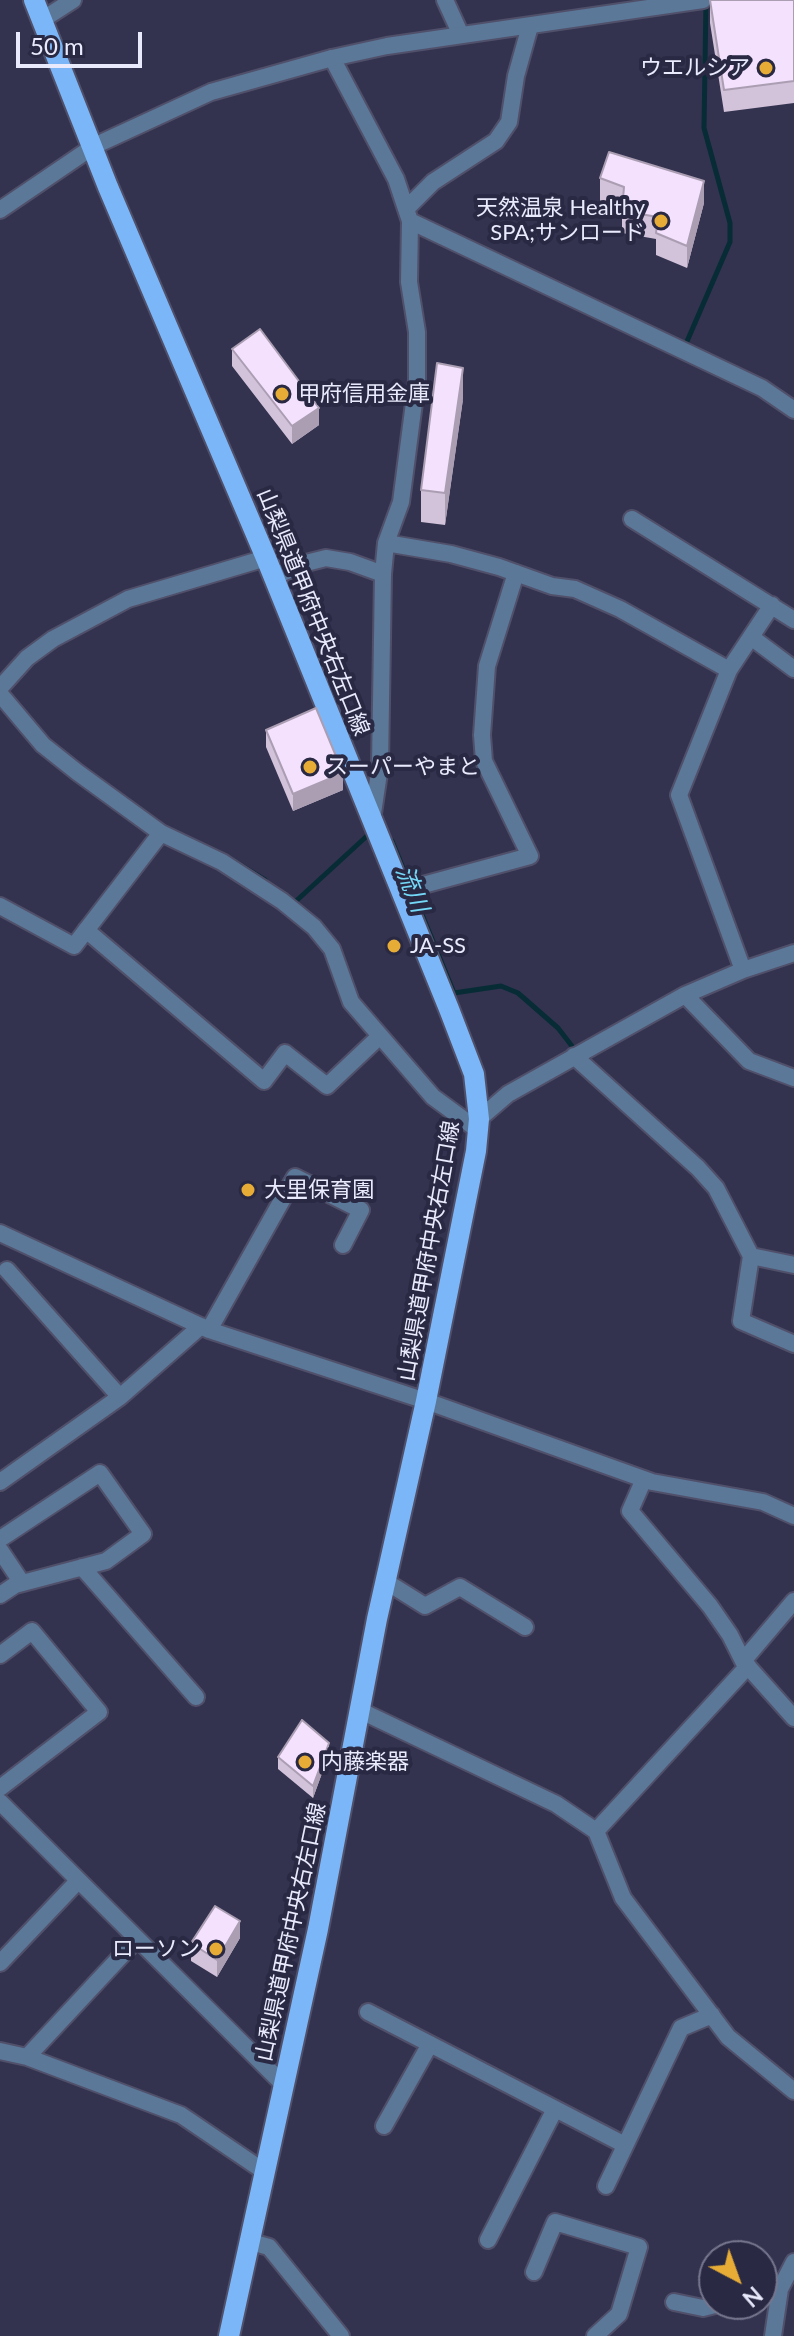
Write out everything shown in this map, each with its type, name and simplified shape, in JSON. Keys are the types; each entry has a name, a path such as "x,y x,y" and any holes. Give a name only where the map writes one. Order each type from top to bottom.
{"main road":[{"name":"山梨県道甲府中央右左口線","path":"34,0 402,891 474,1074 479,1124 426,1401 385,1581 284,2085 229,2336"}],"street":[{"path":"42,20 73,0"},
{"path":"445,0 461,35"},
{"path":"0,210 94,146 211,92 387,46 703,0"},
{"path":"408,215 433,182 496,141 509,122 516,76 530,26"},
{"path":"332,58 396,179 408,215 409,282 417,332 417,380 401,502 386,543 383,574 380,766 373,823"},
{"path":"408,215 762,388 794,410"},
{"path":"632,519 794,620"},
{"path":"386,543 451,554 552,586 575,589 620,609 729,670"},
{"path":"0,688 36,651 53,639 128,599 266,558"},
{"path":"274,577 302,564 326,558 350,562 383,574"},
{"path":"402,891 530,856 484,761 482,735 487,666 516,573"},
{"path":"743,970 679,795 729,670 772,605"},
{"path":"751,637 794,669"},
{"path":"0,694 43,745 161,833 222,862 282,901 314,927 332,949 351,1002 433,1097 479,1124 508,1094 685,995 743,970 794,953"},
{"path":"0,906 74,946 161,833"},
{"path":"86,930 264,1081 285,1053 327,1086 380,1036"},
{"path":"685,995 749,1061 794,1078"},
{"path":"574,1056 716,1188 751,1256 741,1321 794,1344"},
{"path":"0,1482 120,1397 205,1328 295,1177 361,1210 343,1245"},
{"path":"0,1233 205,1328 426,1401 644,1479 763,1502 794,1516"},
{"path":"28,1248 3,1274 120,1397"},
{"path":"751,1256 794,1265"},
{"path":"0,1539 100,1473 143,1534 106,1561 22,1583 0,1595"},
{"path":"644,1479 630,1511 710,1606 746,1663 794,1718"},
{"path":"0,1550 22,1583"},
{"path":"82,1567 196,1697"},
{"path":"385,1581 425,1606 460,1587 525,1627"},
{"path":"596,1831 746,1663 794,1601"},
{"path":"0,1655 32,1631 99,1712 0,1788"},
{"path":"361,1711 556,1804 596,1831 623,1898 728,2037 794,2091"},
{"path":"0,1802 284,2085"},
{"path":"0,1963 78,1881"},
{"path":"27,2057 136,1940"},
{"path":"368,2012 625,2145"},
{"path":"606,2186 681,2028 712,2015"},
{"path":"384,2126 430,2044"},
{"path":"0,2051 27,2057 181,2115 265,2172"},
{"path":"488,2240 555,2109"},
{"path":"534,2272 555,2222 639,2247 619,2314 595,2336"},
{"path":"251,2242 269,2247 341,2336"},
{"path":"773,2336 780,2289 794,2262"},
{"path":"674,2302 698,2307"}],"building":[{"path":"710,0 794,0 794,81 724,90"},
{"path":"609,152 704,181 687,246 656,233 658,217 622,211 624,187 600,178"},
{"path":"260,329 319,408 292,426 232,349"},
{"path":"437,363 463,368 445,493 421,490"},
{"path":"316,708 343,773 293,794 266,730"},
{"name":"内藤楽器","path":"302,1720 329,1743 313,1786 278,1757"},
{"path":"215,1906 240,1921 217,1960 191,1943"}],"waterway":[{"path":"685,346 730,242 730,223 704,128 706,1"},
{"name":"流川","path":"292,900 295,902 371,835"},
{"name":"流川","path":"385,839 392,841 454,993 501,986 518,993 558,1028 575,1050 578,1048"},
{"name":"流川","path":"229,858 265,880"}],"place":[{"name":"ウエルシア","path":"766,68"},
{"name":"天然温泉 Healthy SPA;サンロード","path":"661,221"},
{"name":"甲府信用金庫","path":"282,394"},
{"name":"スーパーやまと","path":"310,767"},
{"name":"JA-SS","path":"394,946"},
{"name":"大里保育園","path":"248,1190"},
{"name":"内藤楽器","path":"305,1762"},
{"name":"ローソン","path":"216,1949"}]}
